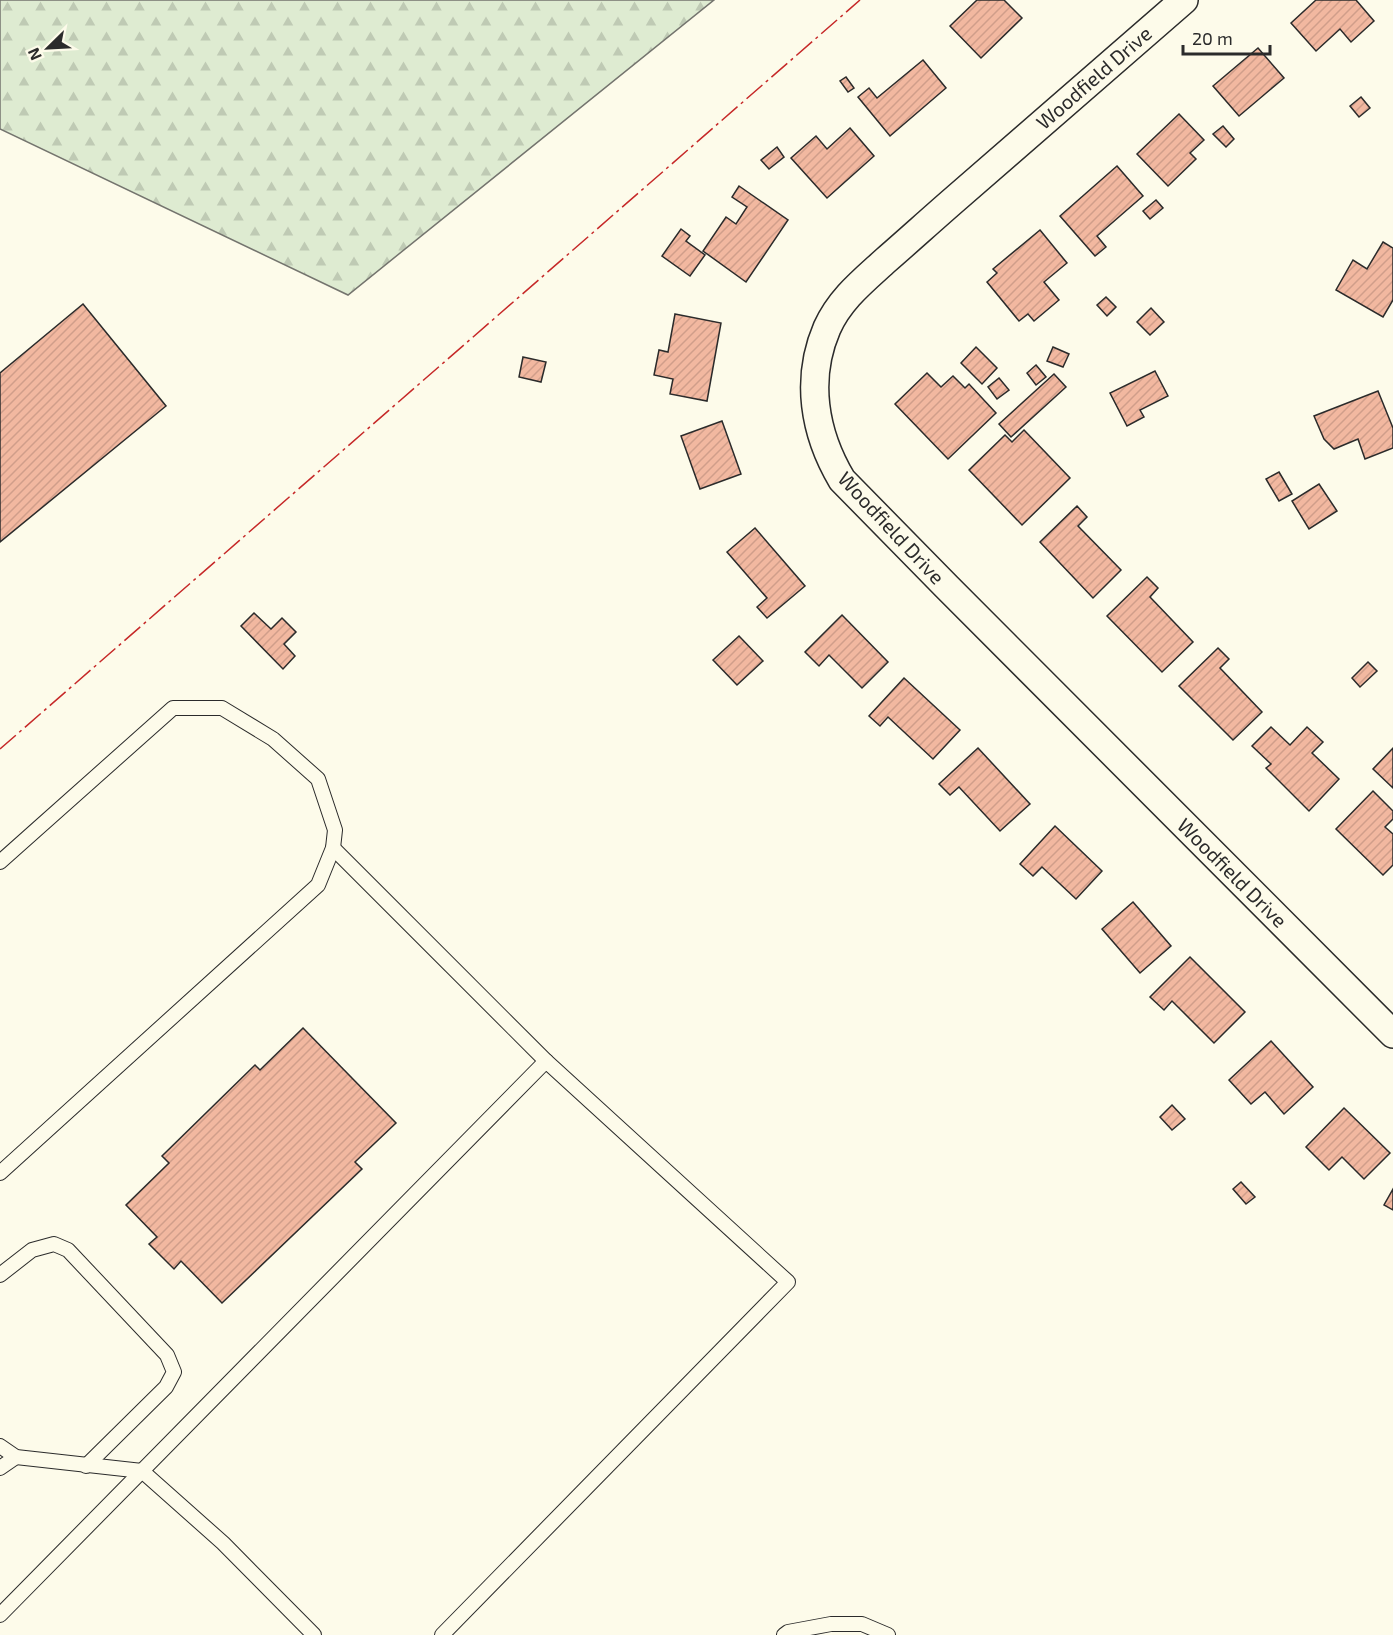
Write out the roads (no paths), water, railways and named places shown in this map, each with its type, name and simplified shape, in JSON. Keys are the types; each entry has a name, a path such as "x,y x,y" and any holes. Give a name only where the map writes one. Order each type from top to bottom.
{"street":[{"name":"Woodfield Drive","path":"1184,0 916,232 847,295 827,329 816,366 815,405 823,442 842,480 1393,1035"}],"lane":[{"path":"0,862 173,708 222,708 273,739 318,779 335,830 333,848 318,885 0,1173"},
{"path":"333,848 546,1061 788,1282 442,1635"},
{"path":"0,1615 546,1061"},
{"path":"0,1275 32,1250 54,1244 68,1250 167,1355 174,1372 166,1388 86,1466"},
{"path":"0,1446 16,1457 142,1472 223,1543 314,1635"},
{"path":"0,1468 16,1457"},
{"path":"784,1635 788,1632 831,1624 862,1624 888,1635"}]}
